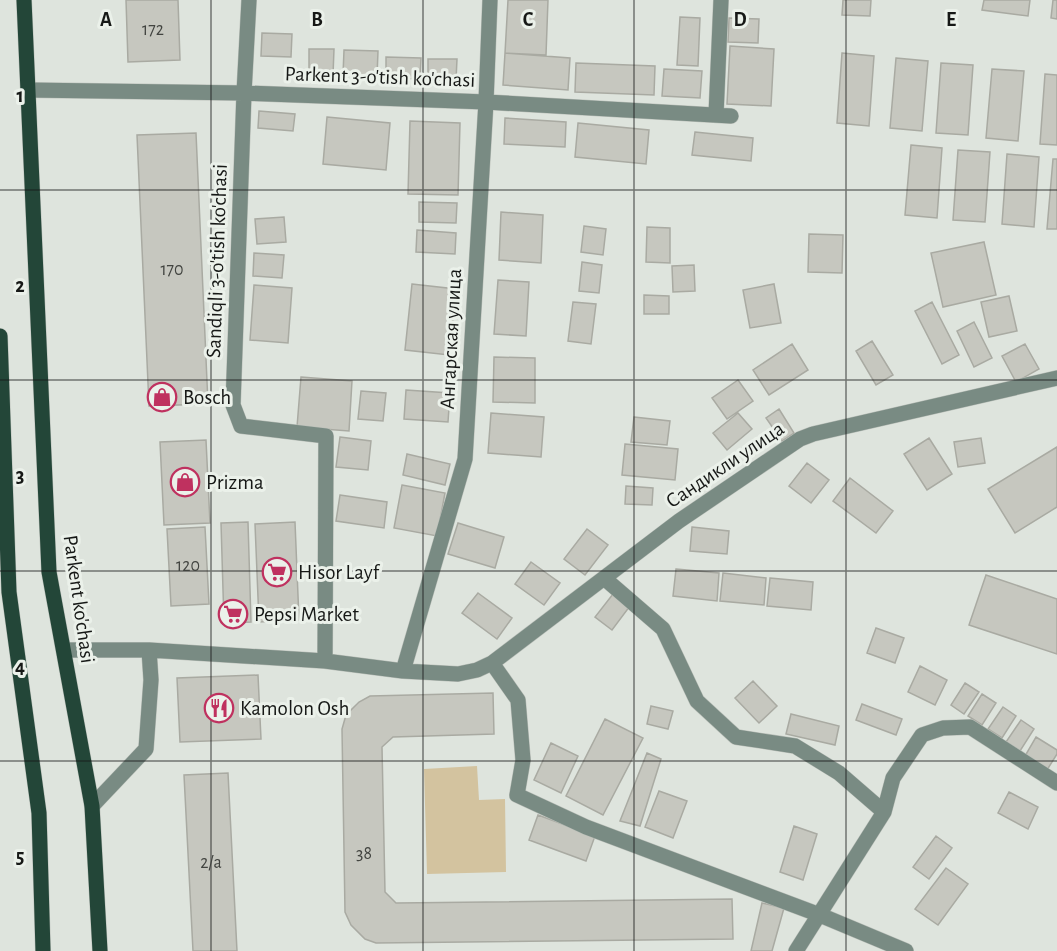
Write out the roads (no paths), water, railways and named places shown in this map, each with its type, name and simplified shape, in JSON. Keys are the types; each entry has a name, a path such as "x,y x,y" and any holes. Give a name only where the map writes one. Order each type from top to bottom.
{"main road":[{"name":"Parkent ko'chasi","path":"24,0 49,572 92,806 100,951"},
{"path":"0,336 9,592 39,813 43,951"}],"street":[{"name":"Sandiqli 3-o'tish ko'chasi","path":"249,0 233,405 241,426 326,436 325,661"},
{"name":"Ангарская улица","path":"403,671 465,459 490,0"},
{"name":"Parkent 3-o'tish ko'chasi","path":"28,90 244,93 486,102 724,115 721,0"},
{"name":"Сандикли улица","path":"64,650 149,650 325,661 403,671 458,674 477,670 492,663 679,521 800,439 813,434 1057,378"},
{"path":"604,578 663,629 697,701 736,737 795,746 839,773 884,812"},
{"path":"92,806 146,749 151,680 149,650"},
{"path":"492,663 518,700 523,760 517,795 586,827 820,915 906,951"},
{"path":"796,951 884,812 892,778 922,735 943,728 970,728 1057,783"}],"place":[{"name":"Bosch","path":"162,397"},
{"name":"Prizma","path":"185,482"},
{"name":"Hisor Layf","path":"277,572"},
{"name":"Pepsi Market","path":"233,614"},
{"name":"Kamolon Osh","path":"219,708"}]}
